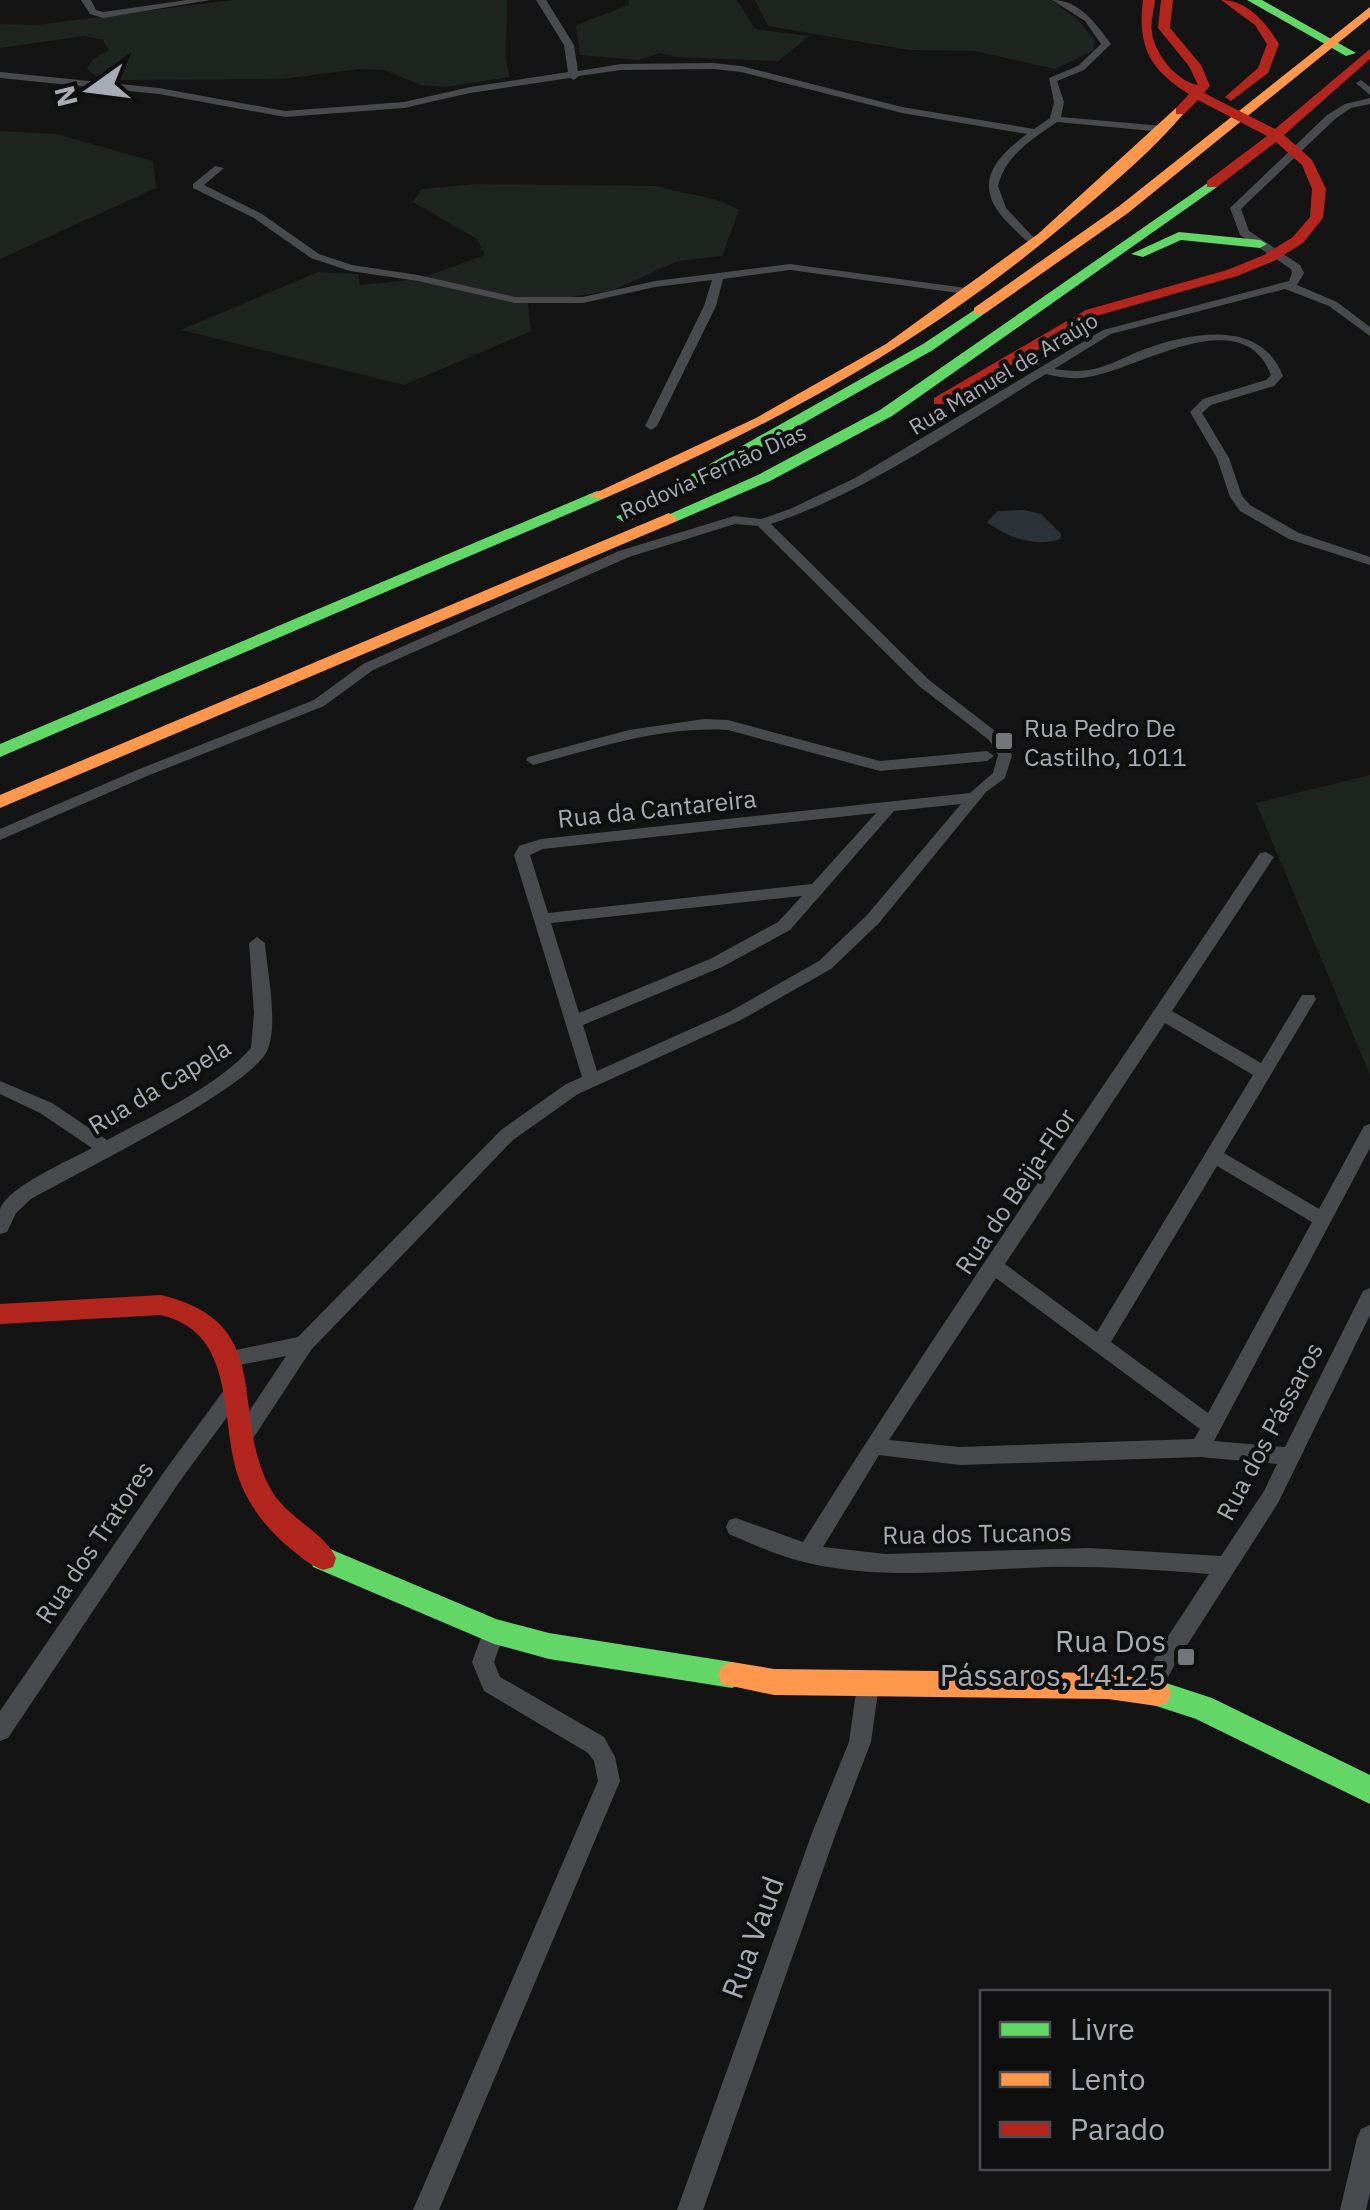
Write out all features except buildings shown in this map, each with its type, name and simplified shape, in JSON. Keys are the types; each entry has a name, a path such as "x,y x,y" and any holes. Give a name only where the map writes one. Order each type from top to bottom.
{"main road":[{"path":"1070,284 1179,236 1260,251 1294,246 1311,233 1322,206 1318,178 1308,162 1288,144 1183,84 1160,62 1146,41 1143,18 1149,0"},
{"path":"0,750 740,432 827,386 1033,242 1163,130 1205,81 1164,30 1163,10 1168,0"},
{"path":"1238,1 1309,28 1367,80"},
{"path":"1123,210 1126,197 1145,172 1264,70 1273,44 1260,23 1238,1"},
{"path":"624,516 928,347 1123,210 1370,11"},
{"name":"Rodovia Fernão Dias","path":"0,782 746,465 918,371 1194,185 1370,39"},
{"name":"Rodovia Fernão Dias","path":"0,802 764,478 842,438 886,413 1252,156 1370,53"},
{"path":"528,579 628,547 848,452 1095,311 1225,276 1260,251"},
{"path":"767,487 842,438"},
{"path":"1,1316 163,1305 193,1313 211,1329 229,1359 238,1388 242,1438 259,1498 273,1520 326,1560 494,1631 549,1646 774,1682 1108,1686 1149,1692 1202,1708 1370,1790"}],"street":[{"path":"86,0 96,14 205,0"},
{"path":"541,0 569,46 574,77"},
{"path":"1055,119 1060,102 1052,80 1081,68 1106,44 1088,19 1057,0"},
{"path":"0,75 159,91 285,114 404,105 470,90 638,66 726,67 902,110 1035,132"},
{"path":"1370,102 1344,108 1235,208 1238,224 1260,251 1296,268 1297,278 1288,286 1333,304 1370,333"},
{"path":"1033,242 1004,211 993,188 994,178 1007,158 1035,132 1055,119 1163,130"},
{"path":"219,168 197,186 258,216 315,256 350,268 418,278 486,296 584,300 719,274 802,268 966,291"},
{"path":"652,426 710,306 719,274"},
{"name":"Rua Manuel de Araújo","path":"0,836 142,773 319,703 368,666 624,554 734,520 762,523 795,512 874,473 1107,332 1288,286"},
{"path":"1043,369 1079,376 1157,348 1228,338 1253,342 1275,362 1276,376 1267,384 1202,404 1196,412 1223,458 1236,497 1253,514 1294,536 1370,560"},
{"path":"242,1438 304,1344 507,1134 591,1079 735,1016 825,966 850,945 978,793 1005,767 1000,744 924,683 762,523"},
{"path":"532,760 675,725 703,722 880,766 987,756"},
{"path":"978,793 987,756 984,730"},
{"name":"Rua da Cantareira","path":"591,1079 522,855 531,846 887,810 978,793"},
{"path":"574,1022 716,964 766,937 792,919 887,810"},
{"name":"Rua do Beija-Flor","path":"806,1554 875,1444 1266,857"},
{"path":"541,919 816,889"},
{"name":"Rua da Capela","path":"0,1227 16,1201 228,1078 254,1058 261,1045 262,1030 257,943"},
{"path":"1100,1344 1308,999"},
{"path":"1163,1014 1262,1072"},
{"path":"0,1088 46,1108 105,1148"},
{"path":"1200,1448 1370,1131"},
{"path":"1214,1156 1323,1220"},
{"path":"993,1266 1212,1427"},
{"name":"Rua dos Pássaros","path":"1149,1692 1271,1497 1370,1296"},
{"path":"229,1359 304,1344"},
{"name":"Rua dos Tratores","path":"0,1730 173,1475 238,1388"},
{"path":"875,1444 960,1456 1200,1448 1288,1456"},
{"name":"Rua dos Tucanos","path":"736,1527 782,1550 906,1565 1061,1558 1226,1566"},
{"path":"426,2210 609,1781 604,1757 596,1745 492,1684 483,1662 494,1631"},
{"name":"Rua Vaud","path":"690,2210 860,1742 868,1684"},
{"path":"1353,2210 1370,2138"}],"shaded area":[{"path":"233,0 507,0 510,77 446,87 421,85 384,70 359,69 282,79 124,80 98,78 87,69 93,59 109,50 103,40 84,36 0,48 0,24 37,25"},
{"path":"628,0 737,0 755,29 810,36 778,61 660,53 639,60 580,55 576,25 629,5"},
{"path":"755,0 1051,0 1079,21 1095,41 1093,51 1055,69 975,51 909,50 768,26"},
{"path":"0,131 56,134 153,161 156,188 0,259"},
{"path":"475,184 658,186 739,210 722,256 678,261 611,291 528,303 531,331 404,385 181,330 318,272 358,274 360,285 419,279 485,255 477,239 413,202 422,189"},
{"path":"998,511 1041,514 1061,534 1060,539 1022,540 987,522"},
{"path":"1370,775 1370,1075 1256,803"}],"traffic: fast":[{"path":"1253,0 1350,53"},
{"path":"669,518 764,478 886,413 1212,184"},
{"path":"1138,254 1179,236 1260,244"},
{"path":"624,517 928,347 979,311"},
{"path":"0,751 597,496"},
{"path":"323,1558 494,1631 549,1646 732,1675"},
{"path":"1157,1693 1202,1708 1370,1790"}],"traffic: slow":[{"path":"979,311 1123,210 1370,11"},
{"path":"597,496 761,422 891,347 1043,237 1180,111"},
{"path":"0,802 669,518"},
{"path":"732,1675 774,1682 1108,1686 1157,1693"}],"traffic: jam":[{"path":"939,401 1091,313 1232,273 1269,258 1298,240 1317,218 1319,189 1308,163 1288,143 1205,99 1159,63 1146,34 1149,0"},
{"path":"1167,0 1164,28 1195,65 1204,86 1180,111"},
{"path":"1227,0 1260,23 1273,44 1264,70 1231,97"},
{"path":"1212,184 1252,156 1370,53"},
{"path":"0,1314 161,1305 188,1312 208,1326 230,1370 255,1487 279,1522 323,1558"}],"place":[{"name":"Rua Pedro De Castilho, 1011","path":"1004,741"},
{"name":"Rua Dos Pássaros, 14125","path":"1186,1657"}]}
